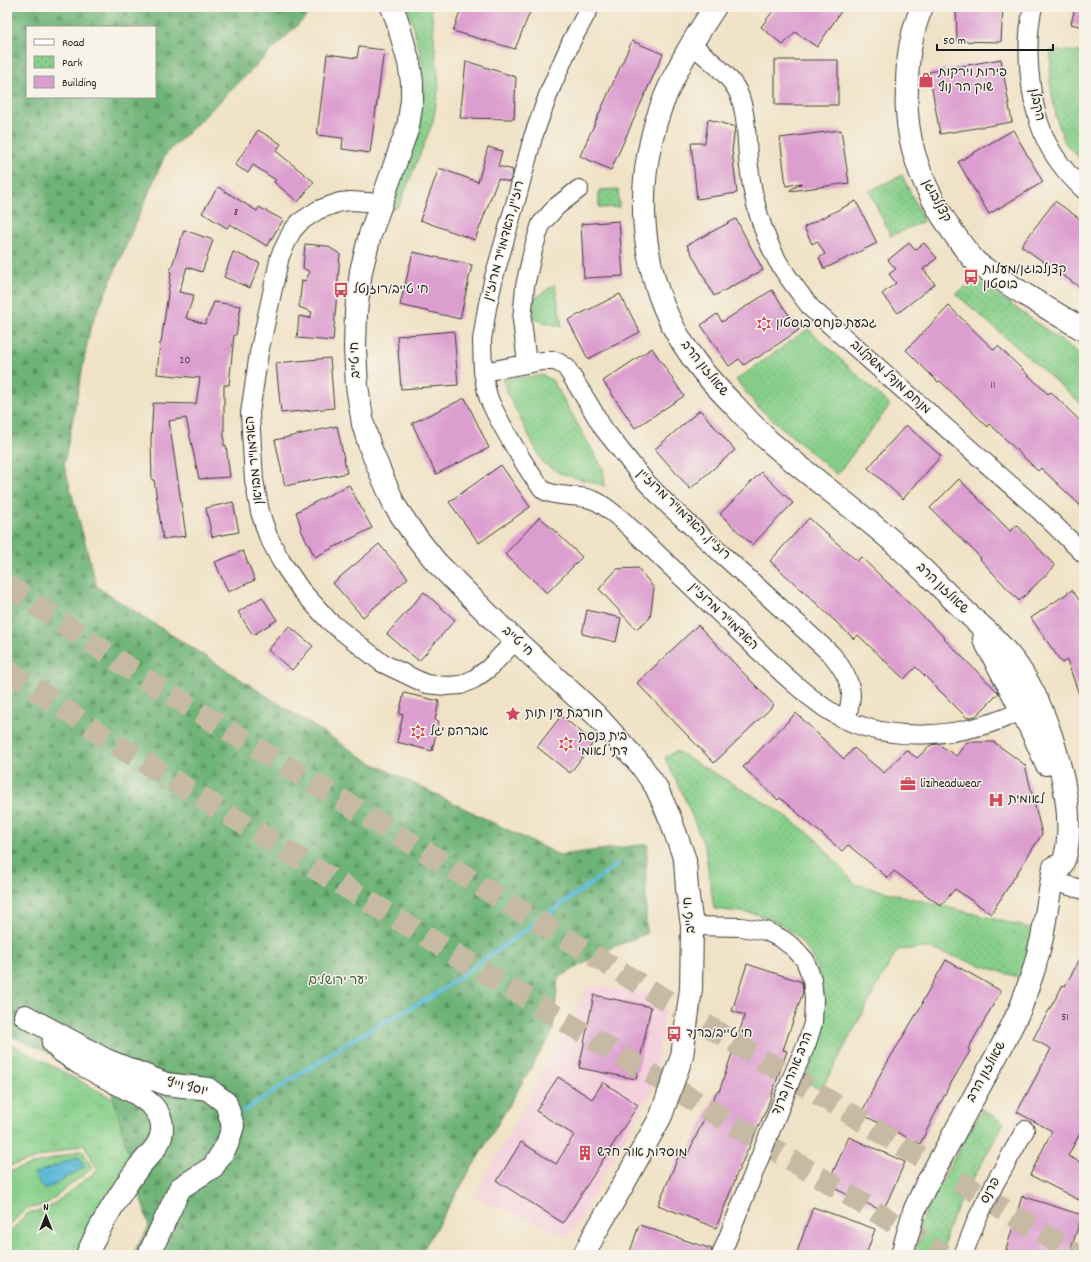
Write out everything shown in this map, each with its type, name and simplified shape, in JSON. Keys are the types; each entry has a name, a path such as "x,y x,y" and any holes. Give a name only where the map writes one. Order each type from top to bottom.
{"street":[{"name":"חי טייב","path":"392,7 409,63 412,82 412,100 408,127 370,235 360,271 356,312 355,348 357,386 363,424 380,474 392,500 413,534 436,562 456,583 596,715 640,764 656,787 670,818 685,860 692,926 691,988 682,1056 661,1116 584,1255"},
{"name":"רוז'ין, האדמו\"ר מרוז'ין","path":"590,7 572,40 550,90 533,137 494,277 487,308 482,340 483,372 542,361 556,361 566,367 603,428 645,481 667,504 832,655 843,669 849,682 851,695 847,719"},
{"name":"שאולזון הרב","path":"715,7 691,44 665,98 652,136 645,186 644,213 646,242 653,277 664,306 676,333 705,374 768,440 887,537 974,620 1030,706 1045,718 1062,777 1067,810 1068,826 1065,856 1052,882 1042,938 1034,970 1021,1007 1005,1040 926,1185 914,1211 902,1255"},
{"name":"קצנלבוגן","path":"922,7 911,38 907,70 907,111 910,135 926,187 939,212 977,263 1008,284 1084,330"},
{"name":"הקבלן","path":"1032,7 1029,23 1028,50 1036,111 1044,137 1055,156 1070,177 1084,190"},
{"name":"מנחם מנדל משקלוב","path":"691,44 727,77 737,91 743,106 749,169 756,205 766,236 777,260 794,286 811,308 1041,512 1084,554"},
{"path":"527,364 522,320 525,286 533,250 541,224 557,206 579,189"},
{"name":"האדמו\"ר מבויאן","path":"381,203 351,201 340,202 318,210 300,222 292,231 280,256 259,353 250,413 254,473 260,512 268,536 281,561 301,590 329,621 382,663 426,684 446,686 461,685 474,679 488,669 516,640"},
{"name":"האדמו\"ר מרוז'ין","path":"483,372 489,398 498,419 531,474 543,490 555,494 580,496 594,500 621,519 781,671 826,709 862,726 891,734 921,734 950,732 980,726 999,720 1030,706"},
{"path":"1052,882 1084,890"},
{"name":"הרב אהרון ברנד","path":"692,926 741,927 766,931 782,939 794,948 805,960 812,979 814,999 813,1023 808,1043 789,1085 722,1255"},
{"name":"יוסף וייץ","path":"87,1255 104,1220 117,1198 138,1167 154,1150 159,1142 162,1135 161,1120 158,1113 146,1100 73,1059 60,1050 25,1016 106,1060 166,1084 208,1089 226,1103 234,1126 227,1145 213,1167 180,1188 149,1255"},
{"name":"פרנס","path":"963,1255 977,1219 995,1183 1025,1130"}],"shaded area":[{"path":"588,986 668,993 653,1088 570,1237 474,1196 539,1081"}],"green space":[{"name":"יער ירושלים","path":"7,7 316,7 165,155 90,329 64,465 97,587 368,761 559,855 648,844 646,872 646,934 611,948 558,978 553,1031 420,1255 132,1255 149,1227 111,1089 81,1067 7,1034"},
{"path":"408,7 431,7 439,86 433,122 399,206 382,214 417,130 423,95 421,57"},
{"path":"1051,50 1084,52 1084,163 1065,143 1056,117 1050,83"},
{"path":"902,175 924,221 891,236 869,191"},
{"path":"618,189 619,207 599,208 599,190"},
{"path":"976,279 1084,357 1084,406 956,294"},
{"path":"555,284 562,327 533,319 534,299"},
{"path":"808,329 890,405 837,475 758,407 736,380"},
{"path":"543,375 553,381 603,469 605,486 559,473 543,463 508,395 503,380"},
{"path":"676,751 771,806 813,836 855,884 1038,930 1027,980 927,948 897,950 821,1090 805,1081 820,1033 824,1010 820,976 811,955 797,936 779,923 757,914 714,909 705,848 685,799 665,758"},
{"path":"7,1042 164,1126 86,1255 7,1255 7,1235 28,1213 47,1209 98,1170 84,1144 7,1167"},
{"path":"982,1109 1004,1123 962,1199 948,1228 942,1255 912,1255 918,1230 929,1203"},
{"path":"82,1150 92,1168 45,1205 25,1209 7,1228 7,1172"}],"water":[{"path":"78,1157 85,1167 45,1190 34,1174"}],"building":[{"path":"462,7 532,7 515,49 453,31"},
{"path":"776,7 844,7 817,47 795,32 783,45 761,27"},
{"path":"956,7 1003,7 1001,42 957,41"},
{"path":"1075,7 1084,7 1084,27 1071,24"},
{"path":"632,41 663,54 611,170 580,156"},
{"path":"359,47 384,50 370,153 342,149 343,138 317,135 327,54 357,58"},
{"path":"1001,59 1012,122 940,134 929,72"},
{"path":"775,60 838,60 838,105 775,105"},
{"path":"466,61 516,77 514,119 460,118"},
{"path":"708,119 735,127 732,151 737,193 697,199 691,143 705,143"},
{"path":"258,130 281,144 276,151 314,182 298,202 274,182 276,180 253,165 248,173 235,165"},
{"path":"841,130 849,183 790,191 802,183 786,186 780,138"},
{"path":"1013,130 1043,182 989,214 958,162"},
{"path":"488,147 502,151 498,166 513,170 510,182 498,179 475,240 420,220 439,168 478,182"},
{"path":"218,187 257,211 259,207 283,220 267,246 230,224 227,228 202,213"},
{"path":"856,201 877,243 824,269 819,258 825,254 817,241 812,244 804,227"},
{"path":"1055,201 1084,222 1084,290 1021,246"},
{"path":"736,219 763,270 714,296 687,245"},
{"path":"619,221 623,276 584,278 581,224"},
{"path":"184,230 213,240 202,272 187,267 179,292 194,295 186,318 205,324 214,302 241,306 236,335 234,335 229,385 224,385 224,446 226,445 230,477 199,479 186,418 169,421 186,536 163,539 154,480 152,480 151,441 153,403 196,404 200,378 157,374 170,272"},
{"path":"909,243 915,250 924,243 937,258 923,269 935,284 898,313 882,294 896,283 889,274 896,269 888,260"},
{"path":"305,244 327,246 340,254 333,341 297,338 299,316 310,318 312,312 299,307 302,280 305,281 310,272 303,268"},
{"path":"233,252 260,263 250,288 224,277"},
{"path":"413,252 472,265 460,319 400,305"},
{"name":"גבעת פנחס בוסטון","path":"772,290 799,330 744,365 739,359 729,366 701,325 717,314 722,322"},
{"path":"620,294 640,332 588,359 568,320"},
{"path":"949,306 994,350 998,346 1048,394 1051,392 1084,425 1084,509 1041,468 1038,471 990,424 988,427 940,381 938,382 906,350"},
{"path":"454,331 458,385 401,389 397,336"},
{"path":"652,348 684,396 635,428 603,381"},
{"path":"330,358 334,408 281,413 276,363"},
{"path":"465,398 489,448 436,474 412,423"},
{"path":"700,410 735,450 690,489 655,449"},
{"path":"906,425 941,456 903,499 868,468"},
{"path":"337,426 347,473 285,486 275,440"},
{"path":"501,465 530,507 479,543 449,502"},
{"path":"761,472 793,503 752,545 720,514"},
{"path":"959,479 1010,531 1017,525 1055,566 1019,601 980,559 981,558 930,508"},
{"path":"349,485 372,528 315,557 300,528 301,527 296,512"},
{"path":"233,502 239,532 212,537 206,508"},
{"path":"540,517 582,557 547,593 505,554"},
{"path":"809,518 857,561 861,557 945,638 944,639 999,693 976,716 967,718 916,667 904,679 858,635 854,639 770,561"},
{"path":"379,544 408,578 363,617 333,583"},
{"path":"243,551 255,580 228,592 215,562"},
{"path":"638,568 654,588 650,618 636,629 599,589 617,569"},
{"path":"1072,590 1084,607 1084,703 1082,703 1067,660 1062,663 1031,618"},
{"path":"424,592 455,620 419,661 387,634"},
{"path":"262,597 277,620 253,635 238,612"},
{"path":"587,610 621,618 616,642 582,634"},
{"path":"698,625 774,705 714,763 637,683"},
{"path":"289,626 313,646 292,670 268,650"},
{"name":"אברהם יגל","path":"404,693 439,701 435,720 439,721 432,751 397,742 403,715 399,714"},
{"path":"796,713 844,759 854,748 884,773 906,750 917,758 931,745 938,744 956,756 967,742 994,742 1025,765 1042,834 991,914 955,889 941,906 894,871 888,878 848,845 842,851 780,798 778,800 743,767"},
{"name":"בית כנסת דתי לאומי","path":"561,716 594,742 570,773 537,747"},
{"path":"1084,952 1084,1126 1068,1156 1084,1164 1084,1190 1079,1200 1030,1175 1052,1131 1017,1112 1051,1049 1033,1039 1063,985 1065,986"},
{"path":"946,960 1001,991 968,1049 970,1051 947,1090 920,1144 861,1114 881,1073 923,1003 922,1002"},
{"path":"747,964 802,982 803,992 783,1050 787,1051 767,1108 735,1178 716,1228 658,1205 679,1155 686,1158 717,1091 719,1092 745,1015 732,1011"},
{"path":"594,995 651,1007 636,1079 579,1068"},
{"name":"מוסדות אור חדש","path":"558,1077 592,1099 603,1082 638,1105 563,1223 497,1181 521,1142 556,1164 574,1135 536,1111"},
{"path":"849,1137 905,1162 883,1211 827,1185"},
{"path":"1022,1196 1082,1215 1069,1255 1022,1255 1006,1250"},
{"path":"813,1207 875,1229 866,1255 806,1255 797,1252"},
{"path":"639,1225 712,1249 711,1255 629,1255"}],"waterway":[{"path":"244,1111 350,1041 433,996 618,864"}],"tunnel":[{"path":"7,585 145,679 1077,1255"},
{"path":"7,670 112,742 944,1255"}],"place":[{"name":"פירות וירקות שוק הר נוף","path":"926,80"},
{"name":"קצנלבוגן/מעלות בוסטון","path":"971,277"},
{"name":"חי טייב/רוזנטל","path":"341,290"},
{"name":"גבעת פנחס בוסטון","path":"764,324"},
{"name":"חורבת עין תות","path":"513,714"},
{"name":"אברהם יגל","path":"418,732"},
{"name":"בית כנסת דתי לאומי","path":"566,744"},
{"name":"liziheadwear","path":"908,784"},
{"name":"לאומית","path":"996,800"},
{"name":"חי טייב/ברנד","path":"674,1034"},
{"name":"מוסדות אור חדש","path":"585,1153"}]}
